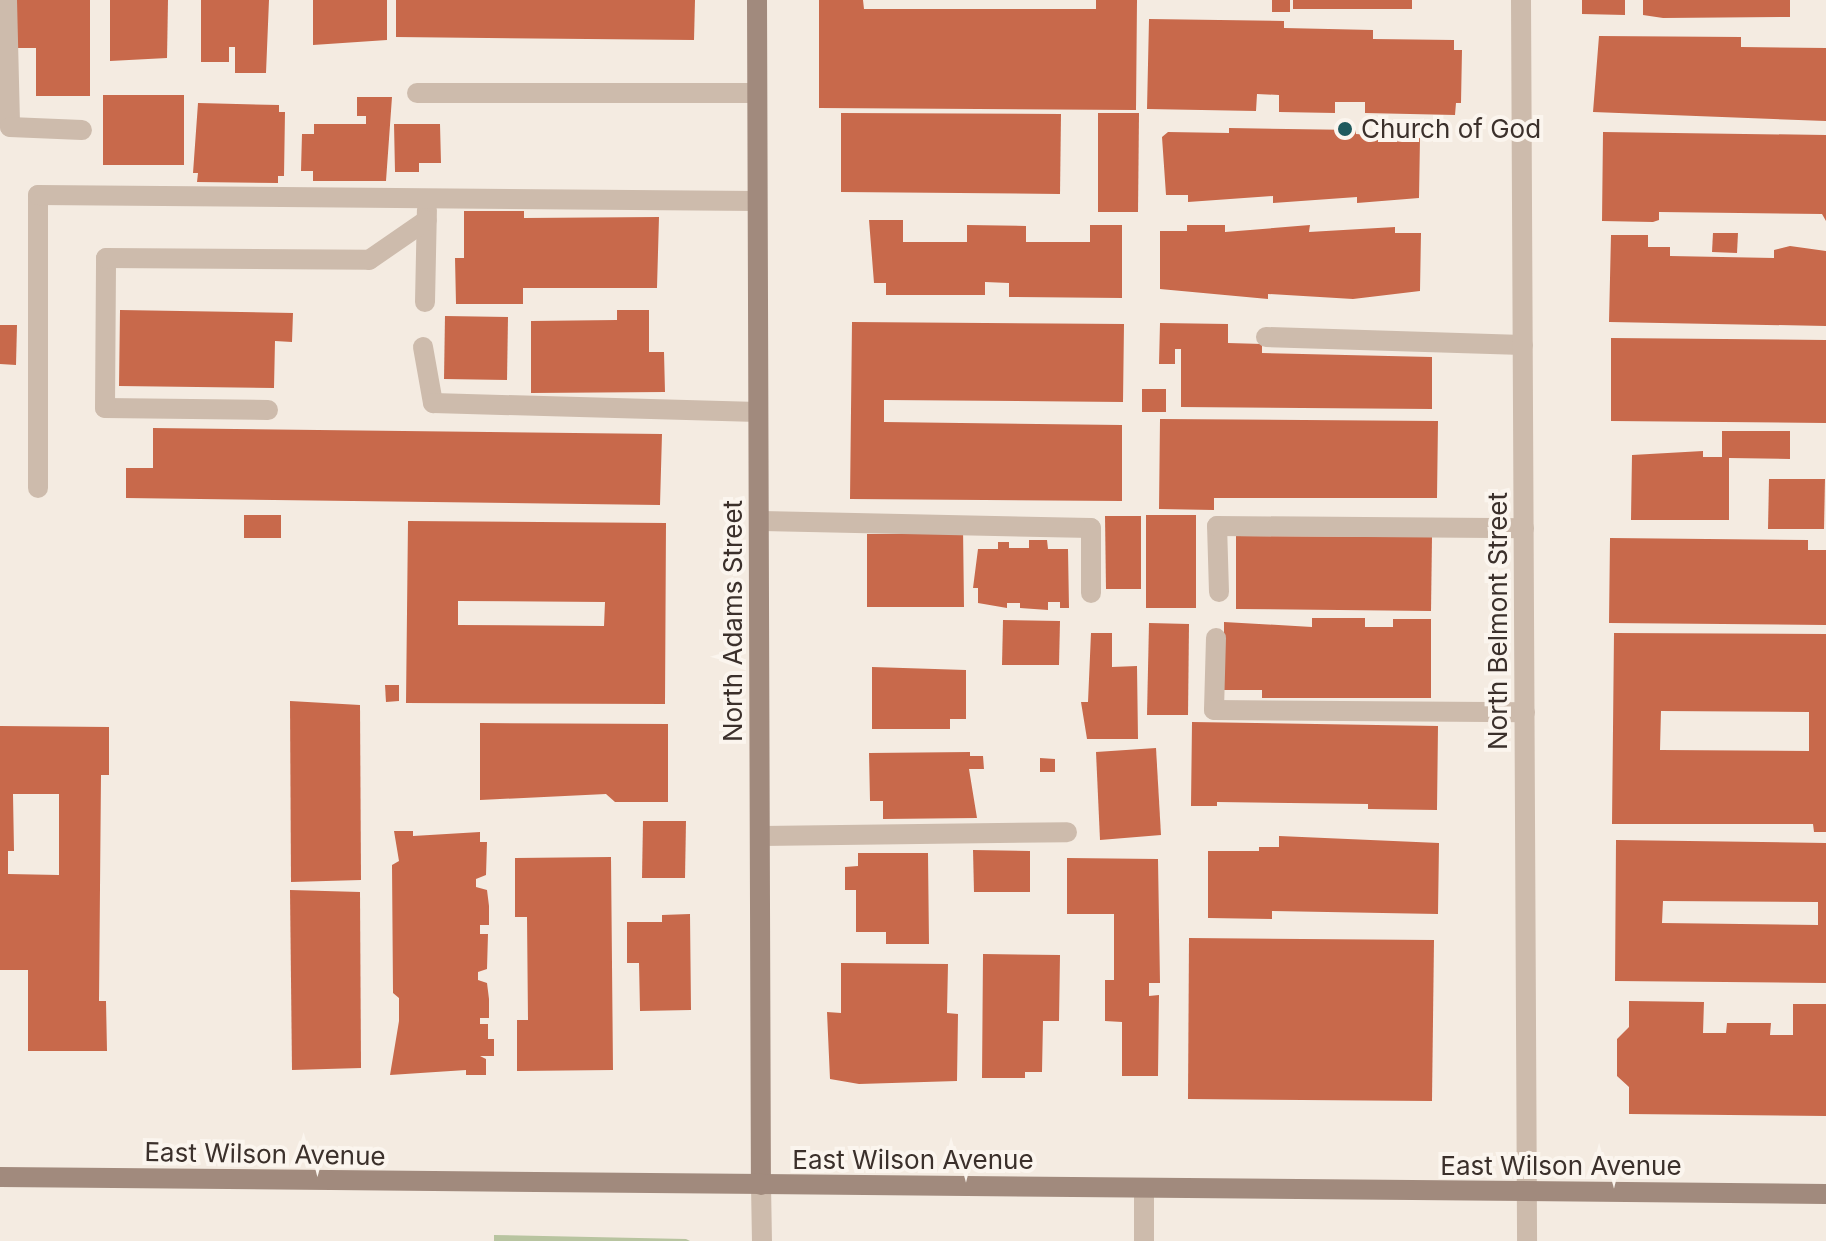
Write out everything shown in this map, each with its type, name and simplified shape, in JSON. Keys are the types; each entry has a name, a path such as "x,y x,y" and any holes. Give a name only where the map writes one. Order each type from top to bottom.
{"street":[{"path":"7,0 10,127 82,130"},
{"name":"North Adams Street","path":"757,0 762,1241"},
{"name":"North Belmont Street","path":"1521,0 1527,1241"},
{"path":"417,93 757,93"},
{"path":"38,488 38,195 757,201"},
{"path":"425,302 427,198"},
{"path":"268,410 105,408 106,258 369,260 427,220"},
{"path":"1266,337 1523,345"},
{"path":"423,347 433,403 758,412"},
{"path":"759,521 1091,528 1091,593"},
{"path":"1219,592 1217,526 1524,528"},
{"path":"1216,638 1214,710 1525,712"},
{"path":"760,836 1067,832"},
{"name":"East Wilson Avenue","path":"0,1177 1826,1194"},
{"path":"1144,1188 1144,1241"}],"green space":[{"path":"494,1235 686,1239 690,1241 494,1241"}],"building":[{"path":"15,0 90,0 90,96 36,96 36,48 15,48"},
{"path":"110,0 168,0 167,58 110,61"},
{"path":"201,0 269,0 266,73 235,73 235,47 229,47 229,62 201,62"},
{"path":"313,0 387,0 387,40 313,45"},
{"path":"396,0 695,0 694,40 396,37"},
{"path":"819,0 863,0 864,9 1096,9 1096,0 1137,0 1136,110 819,108"},
{"path":"1272,0 1290,0 1290,12 1272,12"},
{"path":"1293,0 1412,0 1412,9 1293,9"},
{"path":"1582,0 1625,0 1625,15 1582,14"},
{"path":"1643,0 1790,0 1790,17 1663,18 1643,15"},
{"path":"1149,19 1284,21 1284,28 1373,30 1373,39 1454,40 1454,50 1462,50 1461,103 1456,103 1455,115 1365,113 1365,102 1335,102 1335,113 1279,112 1279,95 1257,94 1256,111 1147,109"},
{"path":"1599,36 1741,37 1741,47 1826,48 1826,121 1593,112"},
{"path":"103,95 184,95 184,165 103,165"},
{"path":"357,97 392,97 386,181 313,181 313,171 301,171 302,134 314,134 314,124 366,124 366,116 357,116"},
{"path":"198,103 279,105 279,112 285,112 284,176 278,176 278,183 197,182 198,173 193,173"},
{"path":"841,113 1061,114 1060,194 841,192"},
{"path":"1098,113 1139,113 1138,212 1098,212"},
{"path":"394,124 440,124 441,163 419,163 419,172 395,172"},
{"path":"1229,128 1356,130 1356,134 1420,138 1419,198 1357,203 1357,197 1273,203 1273,196 1188,202 1188,195 1166,195 1162,137 1168,132 1229,133"},
{"path":"1603,132 1826,135 1826,221 1822,214 1659,212 1659,220 1653,222 1602,221"},
{"path":"464,211 524,211 524,218 659,217 657,288 523,288 523,304 456,304 455,258 464,258"},
{"path":"869,220 903,220 903,242 967,242 967,225 1026,226 1026,242 1090,242 1090,225 1122,225 1122,298 1009,297 1009,283 985,282 985,295 886,295 886,283 874,283"},
{"path":"1187,225 1225,225 1225,232 1310,225 1309,232 1395,227 1395,233 1421,233 1420,291 1353,299 1268,294 1268,299 1160,289 1160,231 1187,231"},
{"path":"1713,233 1738,233 1737,253 1712,252"},
{"path":"1611,235 1648,235 1648,247 1670,247 1670,256 1774,258 1774,250 1790,246 1826,251 1826,326 1609,322"},
{"path":"120,310 293,313 292,342 275,341 274,388 119,386"},
{"path":"617,310 649,310 649,352 664,352 665,392 531,393 531,321 617,320"},
{"path":"445,316 508,317 507,380 444,379"},
{"path":"852,322 1124,324 1123,402 884,400 884,422 1122,425 1122,501 850,499"},
{"path":"1160,323 1228,324 1228,343 1262,344 1262,353 1432,357 1432,409 1181,407 1181,349 1175,349 1175,364 1159,364"},
{"path":"0,325 17,325 16,365 0,364"},
{"path":"1611,338 1826,340 1826,423 1611,421"},
{"path":"1142,389 1166,389 1166,412 1142,412"},
{"path":"1160,419 1438,421 1437,498 1214,498 1214,510 1159,509"},
{"path":"153,428 662,434 660,505 126,498 126,468 153,468"},
{"path":"1722,431 1790,431 1790,459 1729,458 1729,520 1631,520 1632,455 1703,451 1703,457 1722,457"},
{"path":"1769,479 1825,479 1824,529 1768,529"},
{"path":"244,515 281,515 281,538 244,538"},
{"path":"1146,515 1196,515 1196,608 1146,608"},
{"path":"1105,516 1141,516 1141,589 1106,589"},
{"path":"408,521 666,523 665,704 406,703","holes":["458,601 605,602 604,626 458,625"]},
{"path":"963,527 964,607 867,607 867,534 934,534"},
{"path":"1236,536 1432,537 1431,611 1236,609"},
{"path":"1610,538 1808,540 1808,550 1826,550 1826,625 1609,623"},
{"path":"1029,540 1047,540 1048,549 1068,549 1069,608 1060,608 1060,602 1048,602 1048,610 1020,608 1020,603 1007,603 1007,608 978,603 978,588 973,588 978,549 998,549 998,542 1009,542 1009,548 1029,548"},
{"path":"1312,618 1365,618 1365,627 1393,627 1393,619 1431,619 1431,698 1262,698 1262,690 1224,690 1224,622 1312,627"},
{"path":"1003,620 1060,621 1059,665 1002,665"},
{"path":"1149,623 1189,624 1188,715 1147,715"},
{"path":"1091,633 1112,633 1112,667 1137,666 1138,739 1087,739 1081,702 1088,702"},
{"path":"1614,633 1826,634 1826,832 1814,832 1813,824 1612,824","holes":["1661,711 1809,712 1809,751 1660,750"]},
{"path":"872,667 966,670 966,719 950,719 950,729 872,729"},
{"path":"385,685 399,685 399,701 386,702"},
{"path":"290,701 360,705 361,880 291,882"},
{"path":"1192,722 1438,726 1437,810 1368,809 1368,804 1217,802 1217,806 1191,806"},
{"path":"480,723 668,724 668,802 615,802 606,794 480,800"},
{"path":"0,726 109,727 109,775 101,775 99,1001 106,1001 107,1051 28,1051 28,970 0,970","holes":["13,794 59,794 59,875 8,874 8,851 14,851"]},
{"path":"1156,748 1161,835 1100,840 1096,752"},
{"path":"970,752 970,756 983,756 984,769 969,769 977,818 883,819 883,801 870,801 869,753"},
{"path":"1040,758 1055,759 1055,772 1040,772"},
{"path":"643,821 686,821 685,878 642,878"},
{"path":"394,831 413,831 413,836 480,832 480,842 487,842 486,875 476,879 476,887 487,890 489,906 489,925 480,925 480,934 488,934 487,969 478,972 478,980 487,983 489,999 489,1018 480,1018 480,1024 488,1024 488,1039 494,1039 494,1056 480,1056 486,1059 486,1075 466,1075 466,1070 390,1075 399,1021 399,998 393,993 392,865 399,861"},
{"path":"1279,836 1439,843 1438,914 1272,911 1272,919 1208,918 1208,851 1259,851 1259,847 1279,847"},
{"path":"1616,840 1826,843 1826,983 1615,981","holes":["1663,901 1818,902 1818,925 1662,923"]},
{"path":"973,850 1030,851 1030,892 974,892"},
{"path":"858,853 928,853 929,944 886,944 886,932 856,932 856,890 845,890 845,867 858,866"},
{"path":"611,857 613,1070 517,1071 517,1020 528,1020 527,917 515,917 515,858"},
{"path":"1067,858 1158,859 1160,983 1149,983 1149,996 1159,995 1158,1076 1122,1076 1122,1022 1105,1021 1105,980 1114,980 1114,914 1067,914"},
{"path":"290,890 360,892 361,1068 292,1070"},
{"path":"690,914 691,1010 640,1011 639,963 627,963 627,922 662,922 662,915"},
{"path":"1189,938 1434,940 1432,1101 1188,1099"},
{"path":"983,954 1060,955 1059,1021 1043,1021 1042,1072 1025,1072 1025,1078 982,1078"},
{"path":"841,963 948,964 947,1013 958,1014 957,1081 859,1084 830,1079 827,1012 841,1013"},
{"path":"1629,1001 1704,1002 1703,1033 1726,1033 1727,1023 1771,1023 1770,1035 1793,1035 1793,1004 1826,1004 1826,1116 1629,1114 1629,1087 1617,1076 1617,1039 1629,1027"}],"place":[{"name":"Church of God","path":"1345,129"}]}
